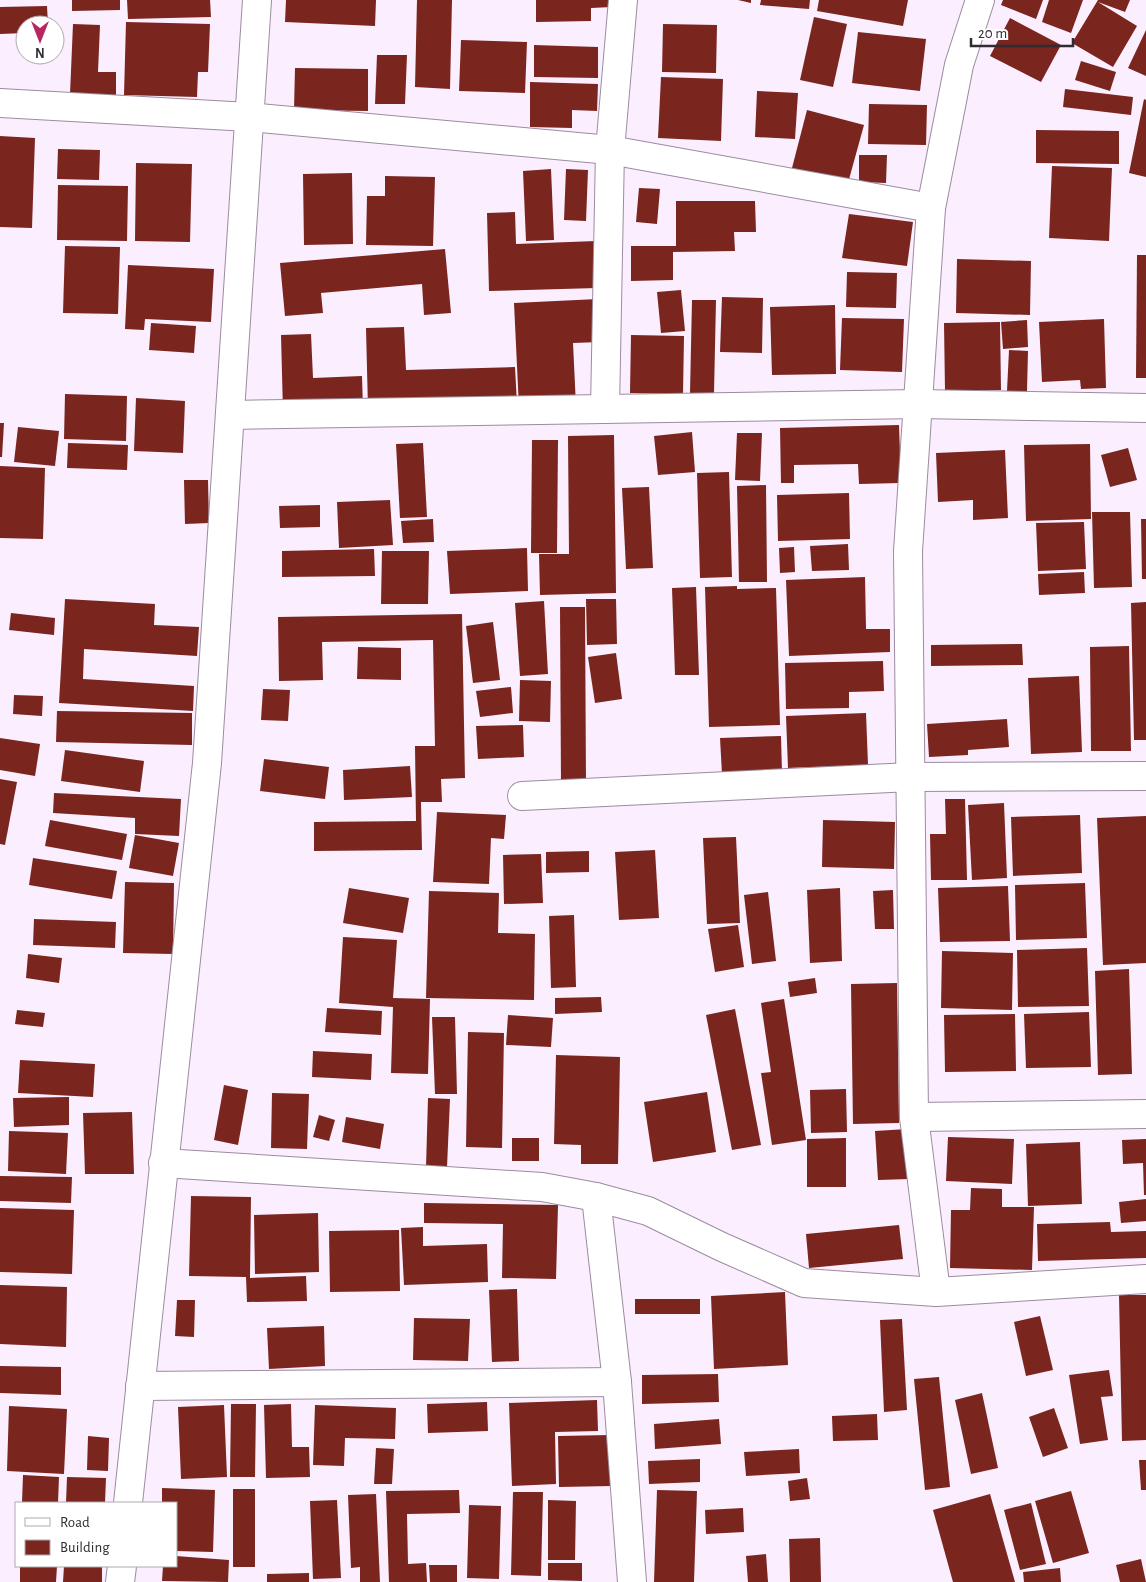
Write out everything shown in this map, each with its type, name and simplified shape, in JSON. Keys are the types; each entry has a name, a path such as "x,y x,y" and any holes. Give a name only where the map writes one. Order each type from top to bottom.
{"street":[{"path":"128,1502 207,762 257,0"},
{"path":"605,409 610,150 623,0"},
{"path":"936,1292 914,1117 908,550 931,208 959,65 980,0"},
{"path":"0,103 249,117 610,150 931,208"},
{"path":"230,415 918,404 1146,408"},
{"path":"522,796 911,777 1146,776"},
{"path":"914,1117 1146,1114"},
{"path":"163,1163 542,1186 596,1197 648,1211 722,1247 804,1283 936,1292 1146,1279"},
{"path":"596,1197 618,1382 632,1582"},
{"path":"140,1386 618,1382"},
{"path":"120,1582 122,1567"}],"building":[{"path":"72,0 120,0 120,10 72,11"},
{"path":"127,0 210,0 211,17 128,19"},
{"path":"286,0 376,0 375,26 285,22"},
{"path":"417,0 452,0 450,89 415,87"},
{"path":"536,0 612,0 612,7 591,8 591,21 536,22"},
{"path":"738,0 751,0 751,3"},
{"path":"761,0 810,0 809,9 760,5"},
{"path":"819,0 908,0 903,26 817,11"},
{"path":"1003,0 1043,0 1036,19 1001,5"},
{"path":"1049,0 1083,0 1071,33 1042,22"},
{"path":"1098,0 1130,0 1125,12 1098,2 1137,26 1113,67 1072,43"},
{"path":"47,6 47,15 15,15 15,33 0,34 0,7"},
{"path":"814,17 847,24 833,87 800,80"},
{"path":"1010,18 1061,45 1041,82 990,56"},
{"path":"126,22 210,24 208,72 198,72 197,97 124,95"},
{"path":"73,24 100,25 98,72 116,72 116,95 70,94"},
{"path":"663,24 717,25 716,73 662,72"},
{"path":"1146,30 1146,76 1128,68"},
{"path":"858,32 926,39 920,91 852,83"},
{"path":"461,40 527,42 525,93 459,91"},
{"path":"534,45 598,47 598,78 534,77"},
{"path":"377,55 407,55 405,104 375,104"},
{"path":"1081,61 1116,72 1110,91 1075,80"},
{"path":"295,68 368,69 368,111 294,110"},
{"path":"661,77 723,79 721,141 658,138"},
{"path":"530,82 598,84 597,111 572,110 572,128 530,127"},
{"path":"1065,89 1133,97 1131,115 1063,107"},
{"path":"757,91 798,93 795,139 755,137"},
{"path":"1144,99 1146,100 1146,177 1129,173"},
{"path":"869,104 927,105 926,145 868,144"},
{"path":"807,110 864,125 848,183 792,168"},
{"path":"1036,130 1119,131 1119,164 1036,163"},
{"path":"0,136 35,138 32,228 0,227"},
{"path":"58,149 100,150 99,180 57,179"},
{"path":"859,155 887,155 886,183 859,182"},
{"path":"136,163 192,164 190,242 135,241"},
{"path":"1052,166 1112,168 1109,241 1049,238"},
{"path":"551,169 554,240 526,241 523,171"},
{"path":"566,169 588,170 586,221 564,220"},
{"path":"352,173 353,244 304,245 303,174"},
{"path":"385,176 435,177 433,246 366,245 367,196 385,196"},
{"path":"58,185 128,186 127,241 57,240"},
{"path":"639,188 660,189 657,224 636,222"},
{"path":"676,201 755,201 756,232 734,232 735,251 673,252 673,280 631,281 631,246 676,246"},
{"path":"515,212 516,244 596,241 597,288 489,291 487,213"},
{"path":"849,214 913,222 907,266 842,258"},
{"path":"65,246 120,247 118,314 63,313"},
{"path":"445,249 451,313 424,315 422,284 321,293 323,313 285,316 280,263"},
{"path":"1137,255 1146,255 1146,378 1136,378"},
{"path":"957,259 1031,261 1030,315 956,313"},
{"path":"128,265 214,269 211,322 145,319 144,330 125,329"},
{"path":"847,272 897,273 896,308 846,307"},
{"path":"681,290 685,331 661,333 657,292"},
{"path":"722,297 763,298 762,353 720,352"},
{"path":"598,299 600,342 573,343 576,406 519,408 514,303"},
{"path":"692,300 716,300 714,393 690,393"},
{"path":"835,305 836,374 772,375 770,307"},
{"path":"842,318 904,319 902,372 840,370"},
{"path":"1104,319 1106,388 1081,389 1080,380 1042,382 1039,322"},
{"path":"1027,320 1028,347 1003,349 1001,322"},
{"path":"1000,322 1001,390 945,391 944,323"},
{"path":"151,323 196,326 194,353 149,350"},
{"path":"404,327 406,370 515,367 517,404 368,409 366,328"},
{"path":"311,334 313,378 362,376 363,409 283,412 281,335"},
{"path":"631,335 684,336 683,394 630,393"},
{"path":"1009,350 1028,351 1027,391 1007,391"},
{"path":"65,394 127,396 126,441 64,439"},
{"path":"136,398 185,401 183,453 134,451"},
{"path":"0,423 4,423 2,457 0,457"},
{"path":"899,425 901,483 859,484 858,464 794,465 794,483 781,483 780,428"},
{"path":"18,427 59,431 55,466 14,462"},
{"path":"692,432 695,472 658,475 654,436"},
{"path":"737,433 762,433 760,481 735,480"},
{"path":"614,435 616,593 540,595 539,554 569,554 568,436"},
{"path":"532,440 558,440 557,553 531,553"},
{"path":"68,443 128,445 127,470 67,468"},
{"path":"423,443 427,517 400,518 396,444"},
{"path":"1090,444 1091,519 1026,521 1024,445"},
{"path":"1128,448 1137,480 1110,487 1101,455"},
{"path":"1005,450 1008,518 973,520 973,500 938,502 936,453"},
{"path":"0,466 45,468 43,539 0,538"},
{"path":"729,472 732,577 700,578 697,473"},
{"path":"184,480 208,480 209,523 185,524"},
{"path":"766,485 767,582 739,582 737,486"},
{"path":"649,487 653,568 626,569 622,488"},
{"path":"849,493 850,539 778,541 777,495"},
{"path":"390,500 393,545 339,548 337,502"},
{"path":"320,505 320,527 280,528 279,506"},
{"path":"1092,512 1130,512 1132,587 1094,588"},
{"path":"433,519 434,542 403,543 401,521"},
{"path":"1141,519 1146,519 1146,579 1142,579"},
{"path":"1084,522 1086,569 1038,571 1036,523"},
{"path":"848,544 849,570 812,571 810,546"},
{"path":"794,547 795,572 780,573 779,548"},
{"path":"527,548 528,591 450,594 447,551"},
{"path":"374,549 375,576 282,577 282,551"},
{"path":"382,551 429,551 428,604 381,604"},
{"path":"1084,572 1085,593 1039,595 1038,574"},
{"path":"865,577 866,629 890,629 890,652 789,656 786,580"},
{"path":"737,586 737,589 776,588 780,725 709,727 705,587"},
{"path":"696,587 699,675 675,675 672,588"},
{"path":"65,599 155,604 154,625 199,627 197,656 84,649 83,679 194,686 193,711 59,703"},
{"path":"586,599 616,599 617,644 587,645"},
{"path":"544,601 548,674 520,676 515,603"},
{"path":"1146,602 1146,740 1134,740 1131,603"},
{"path":"560,607 585,607 586,785 561,785"},
{"path":"11,613 55,618 54,635 9,630"},
{"path":"462,614 465,778 441,779 442,802 421,802 422,850 314,851 314,822 416,821 415,746 435,746 433,640 322,642 323,680 279,681 278,617"},
{"path":"493,622 500,680 473,683 466,626"},
{"path":"1022,644 1023,665 931,666 931,645"},
{"path":"1129,646 1131,751 1091,751 1090,647"},
{"path":"358,647 401,648 401,680 357,679"},
{"path":"616,653 622,699 595,703 588,657"},
{"path":"883,661 884,691 849,692 849,708 786,709 785,663"},
{"path":"1079,676 1082,752 1031,754 1028,678"},
{"path":"520,680 551,681 550,722 519,721"},
{"path":"511,687 513,713 480,717 476,691"},
{"path":"263,689 290,690 288,721 261,720"},
{"path":"14,695 43,696 42,716 13,714"},
{"path":"57,711 192,713 192,745 56,742"},
{"path":"866,713 868,765 788,768 786,716"},
{"path":"1007,719 1009,747 968,750 968,755 929,757 927,724"},
{"path":"523,725 524,757 478,759 476,726"},
{"path":"781,736 782,772 722,774 720,738"},
{"path":"0,738 40,744 35,776 0,770"},
{"path":"65,750 144,761 140,792 61,781"},
{"path":"264,759 329,767 325,799 260,791"},
{"path":"410,766 412,797 344,800 343,770"},
{"path":"0,779 17,782 5,845 0,844"},
{"path":"54,793 181,799 179,836 135,834 135,818 53,813"},
{"path":"945,799 965,799 967,880 931,880 930,834 946,834"},
{"path":"1004,803 1007,878 972,880 968,805"},
{"path":"437,812 506,815 504,839 491,838 489,884 433,882"},
{"path":"1080,815 1082,873 1013,876 1011,817"},
{"path":"1146,816 1146,963 1103,965 1097,818"},
{"path":"50,820 127,834 122,860 45,846"},
{"path":"823,820 895,822 894,869 822,867"},
{"path":"135,835 179,843 173,876 129,868"},
{"path":"736,837 740,923 707,924 703,838"},
{"path":"655,850 659,918 619,920 615,852"},
{"path":"589,851 589,872 546,873 546,852"},
{"path":"541,854 543,903 504,904 503,855"},
{"path":"33,858 117,871 112,899 29,885"},
{"path":"125,882 174,883 173,954 123,953"},
{"path":"1085,883 1087,938 1016,940 1015,885"},
{"path":"1008,886 1010,941 940,942 938,888"},
{"path":"349,888 409,898 403,933 343,923"},
{"path":"840,888 842,961 810,963 807,890"},
{"path":"893,890 894,929 875,929 873,891"},
{"path":"429,891 499,893 498,933 535,934 534,1000 426,998"},
{"path":"768,892 776,961 752,964 744,895"},
{"path":"574,915 576,987 551,988 549,916"},
{"path":"34,919 116,922 115,948 33,945"},
{"path":"738,925 744,967 715,972 708,929"},
{"path":"343,937 397,940 393,998 430,999 428,1074 391,1073 393,1007 339,1003"},
{"path":"1087,948 1089,1006 1018,1007 1017,950"},
{"path":"942,951 1013,953 1012,1010 941,1008"},
{"path":"28,954 62,958 59,983 26,978"},
{"path":"1129,969 1132,1074 1098,1075 1095,971"},
{"path":"815,978 817,993 790,997 788,982"},
{"path":"897,983 899,1123 853,1124 851,984"},
{"path":"601,997 602,1012 555,1014 555,998"},
{"path":"784,999 806,1140 772,1145 761,1073 771,1072 761,1003"},
{"path":"327,1008 382,1011 381,1035 325,1032"},
{"path":"735,1009 761,1145 732,1150 706,1015"},
{"path":"17,1010 45,1013 43,1027 15,1024"},
{"path":"1089,1012 1091,1067 1026,1068 1024,1014"},
{"path":"1015,1014 1016,1071 945,1072 944,1015"},
{"path":"508,1015 553,1018 551,1047 506,1045"},
{"path":"432,1017 455,1017 457,1094 435,1094"},
{"path":"468,1032 504,1033 502,1148 466,1147"},
{"path":"313,1051 372,1054 371,1080 312,1077"},
{"path":"556,1055 620,1057 618,1164 581,1164 581,1145 554,1144"},
{"path":"20,1060 95,1064 93,1097 18,1093"},
{"path":"224,1085 248,1090 238,1145 214,1140"},
{"path":"846,1089 847,1132 811,1133 810,1090"},
{"path":"707,1092 716,1152 653,1162 644,1102"},
{"path":"272,1093 309,1094 307,1149 271,1148"},
{"path":"69,1097 69,1125 14,1127 13,1098"},
{"path":"428,1098 450,1099 447,1167 426,1167"},
{"path":"132,1112 134,1174 85,1174 83,1113"},
{"path":"319,1115 335,1120 329,1141 313,1137"},
{"path":"346,1117 384,1124 380,1149 342,1142"},
{"path":"907,1129 909,1179 878,1180 875,1131"},
{"path":"9,1131 68,1133 66,1174 8,1171"},
{"path":"948,1137 1014,1139 1012,1184 946,1181"},
{"path":"512,1138 539,1138 539,1161 512,1161"},
{"path":"846,1138 846,1187 807,1187 807,1139"},
{"path":"1146,1139 1146,1195 1144,1195 1143,1163 1123,1164 1122,1140"},
{"path":"1080,1142 1082,1204 1028,1206 1026,1144"},
{"path":"0,1176 72,1177 71,1203 0,1201"},
{"path":"971,1188 1002,1189 1002,1207 1034,1207 1032,1270 950,1268 951,1210 970,1210"},
{"path":"191,1196 251,1197 250,1278 306,1276 307,1301 247,1302 246,1277 189,1276"},
{"path":"1146,1199 1146,1221 1121,1223 1119,1202"},
{"path":"424,1203 558,1205 556,1279 502,1278 503,1224 424,1223"},
{"path":"0,1208 74,1210 72,1274 0,1272"},
{"path":"318,1213 319,1272 255,1274 254,1215"},
{"path":"1110,1222 1111,1232 1146,1231 1146,1258 1038,1261 1037,1224"},
{"path":"899,1225 903,1259 809,1268 806,1234"},
{"path":"423,1227 423,1246 487,1244 488,1282 404,1285 401,1228"},
{"path":"399,1230 400,1291 330,1292 329,1231"},
{"path":"0,1285 67,1287 66,1347 0,1344"},
{"path":"517,1289 519,1361 492,1362 489,1290"},
{"path":"785,1292 788,1365 714,1369 711,1296"},
{"path":"1119,1295 1146,1295 1146,1440 1122,1441"},
{"path":"635,1299 700,1299 700,1314 635,1314"},
{"path":"177,1300 195,1300 194,1337 175,1336"},
{"path":"1040,1316 1053,1370 1026,1376 1014,1322"},
{"path":"414,1318 470,1319 468,1361 413,1360"},
{"path":"902,1319 907,1410 884,1412 880,1320"},
{"path":"324,1326 325,1366 269,1369 267,1328"},
{"path":"0,1366 61,1367 61,1395 0,1393"},
{"path":"1109,1370 1113,1396 1101,1397 1108,1440 1080,1444 1069,1375"},
{"path":"718,1374 719,1402 642,1404 642,1375"},
{"path":"939,1377 950,1487 925,1490 914,1379"},
{"path":"982,1393 998,1468 971,1474 955,1400"},
{"path":"597,1400 598,1431 555,1432 556,1484 512,1486 509,1403"},
{"path":"487,1402 488,1431 428,1433 427,1404"},
{"path":"231,1404 256,1404 255,1477 230,1477"},
{"path":"291,1404 292,1447 309,1447 310,1477 266,1478 264,1405"},
{"path":"224,1405 227,1477 181,1479 178,1407"},
{"path":"315,1405 396,1408 395,1439 345,1438 344,1466 313,1465"},
{"path":"9,1406 67,1409 64,1474 7,1471"},
{"path":"1054,1408 1068,1448 1043,1457 1029,1417"},
{"path":"877,1414 878,1440 833,1441 832,1416"},
{"path":"719,1419 721,1444 655,1449 654,1424"},
{"path":"611,1435 612,1486 559,1487 558,1436"},
{"path":"88,1436 109,1438 108,1471 87,1470"},
{"path":"376,1448 394,1449 392,1484 374,1484"},
{"path":"799,1449 800,1473 746,1476 744,1452"},
{"path":"700,1459 700,1482 649,1484 648,1461"},
{"path":"1139,1460 1146,1460 1146,1490 1141,1490"},
{"path":"23,1475 59,1477 58,1502 22,1502"},
{"path":"67,1477 106,1478 105,1502 66,1502"},
{"path":"807,1478 810,1499 790,1501 788,1481"},
{"path":"162,1488 215,1490 213,1552 178,1551 178,1502 162,1502"},
{"path":"233,1489 255,1489 255,1567 233,1567"},
{"path":"459,1490 460,1513 407,1514 408,1564 426,1563 427,1582 389,1582 386,1491"},
{"path":"657,1490 697,1491 694,1582 654,1582"},
{"path":"1071,1491 1089,1553 1053,1563 1035,1501"},
{"path":"513,1492 543,1492 541,1576 511,1575"},
{"path":"376,1494 380,1582 360,1582 360,1567 351,1568 348,1495"},
{"path":"990,1494 1015,1582 953,1582 933,1510"},
{"path":"337,1500 341,1578 313,1579 310,1501"},
{"path":"548,1500 576,1501 575,1560 548,1560"},
{"path":"1031,1503 1046,1564 1020,1570 1004,1510"},
{"path":"469,1505 501,1506 499,1579 467,1578"},
{"path":"743,1508 744,1532 706,1534 705,1510"},
{"path":"820,1538 821,1582 790,1582 789,1539"},
{"path":"766,1554 768,1582 748,1582 746,1556"},
{"path":"178,1556 229,1560 228,1582 162,1581 163,1567 178,1567"},
{"path":"1141,1559 1146,1582 1120,1582 1116,1565"},
{"path":"548,1563 582,1563 582,1581 548,1580"},
{"path":"429,1565 457,1565 457,1582 430,1582"},
{"path":"20,1567 57,1567 56,1582 20,1582"},
{"path":"64,1567 102,1567 102,1582 63,1582"},
{"path":"1060,1568 1061,1582 1024,1582 1023,1572"},
{"path":"309,1573 309,1582 267,1582 267,1574"}]}
